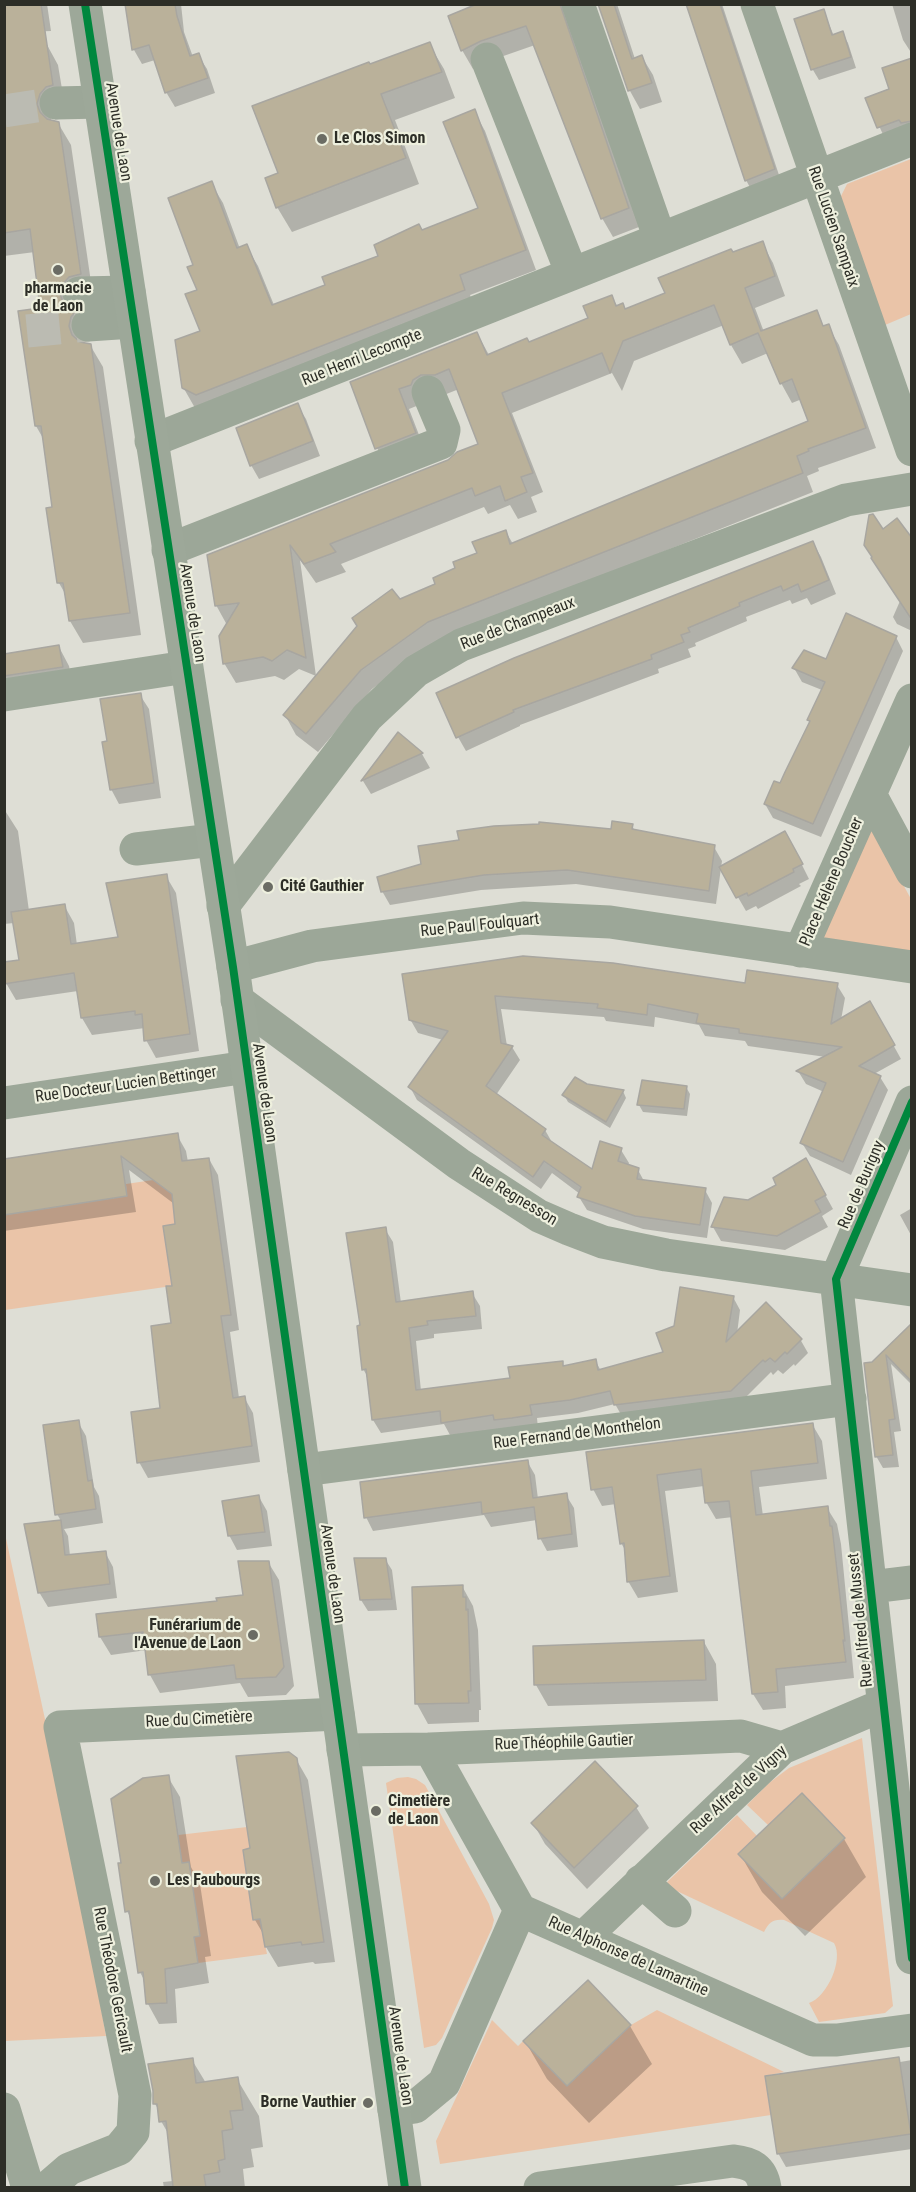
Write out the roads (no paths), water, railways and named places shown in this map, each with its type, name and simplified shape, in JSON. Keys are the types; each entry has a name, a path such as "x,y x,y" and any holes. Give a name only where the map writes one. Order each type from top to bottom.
{"main road":[{"name":"Avenue de Laon","path":"85,4 233,967 405,2187"}],"street":[{"path":"578,4 660,239"},
{"name":"Rue Lucien Sampaix","path":"757,4 912,450"},
{"path":"487,59 572,274"},
{"name":"Avenue de Laon","path":"56,103 100,102"},
{"name":"Rue Henri Lecompte","path":"151,441 912,139"},
{"path":"78,293 131,307"},
{"path":"88,325 131,307"},
{"path":"168,550 441,443 444,430 428,392"},
{"name":"Rue de Champeaux","path":"223,906 368,717 416,671 460,645 836,503 912,489"},
{"path":"4,695 186,667"},
{"path":"870,794 912,700"},
{"name":"Place Hélène Boucher","path":"870,794 912,872"},
{"name":"Place Hélène Boucher","path":"870,794 800,951 912,967"},
{"path":"136,849 213,840"},
{"name":"Rue Paul Foulquart","path":"233,967 312,946 523,918 610,922 800,951"},
{"name":"Rue Regnesson","path":"237,1000 459,1164 539,1216 603,1242 666,1256 912,1290"},
{"name":"Rue Docteur Lucien Bettinger","path":"4,1102 247,1067"},
{"name":"Rue de Burigny","path":"836,1279 912,1102"},
{"name":"Rue Alfred de Musset","path":"836,1279 912,1958"},
{"name":"Rue Fernand de Monthelon","path":"304,1470 850,1399"},
{"path":"870,1587 912,1582"},
{"name":"Rue Alfred de Vigny","path":"584,1937 782,1748 884,1705"},
{"name":"Rue du Cimetière","path":"60,1727 338,1714"},
{"name":"Rue Théodore Gericault","path":"47,2187 69,2169 119,2149 134,2132 135,2095 60,1727"},
{"name":"Rue Théophile Gautier","path":"343,1750 430,1749 741,1736 782,1748"},
{"path":"394,2110 415,2107 444,2083 520,1910 430,1749"},
{"path":"642,1881 675,1911"},
{"name":"Rue Alphonse de Lamartine","path":"520,1910 813,2040 837,2040 912,2030"},
{"path":"4,2109 28,2187"},
{"path":"540,2187 733,2161 747,2163 758,2170 765,2187"}],"tunnel":[{"path":"4,111 56,103"},
{"path":"27,331 88,325"}],"place":[{"name":"Le Clos Simon","path":"322,139"},
{"name":"pharmacie de Laon","path":"58,270"},
{"name":"Cité Gauthier","path":"268,887"},
{"name":"Funérarium de l'Avenue de Laon","path":"253,1635"},
{"name":"Cimetière de Laon","path":"376,1811"},
{"name":"Les Faubourgs","path":"155,1881"},
{"name":"Borne Vauthier","path":"368,2103"}]}
